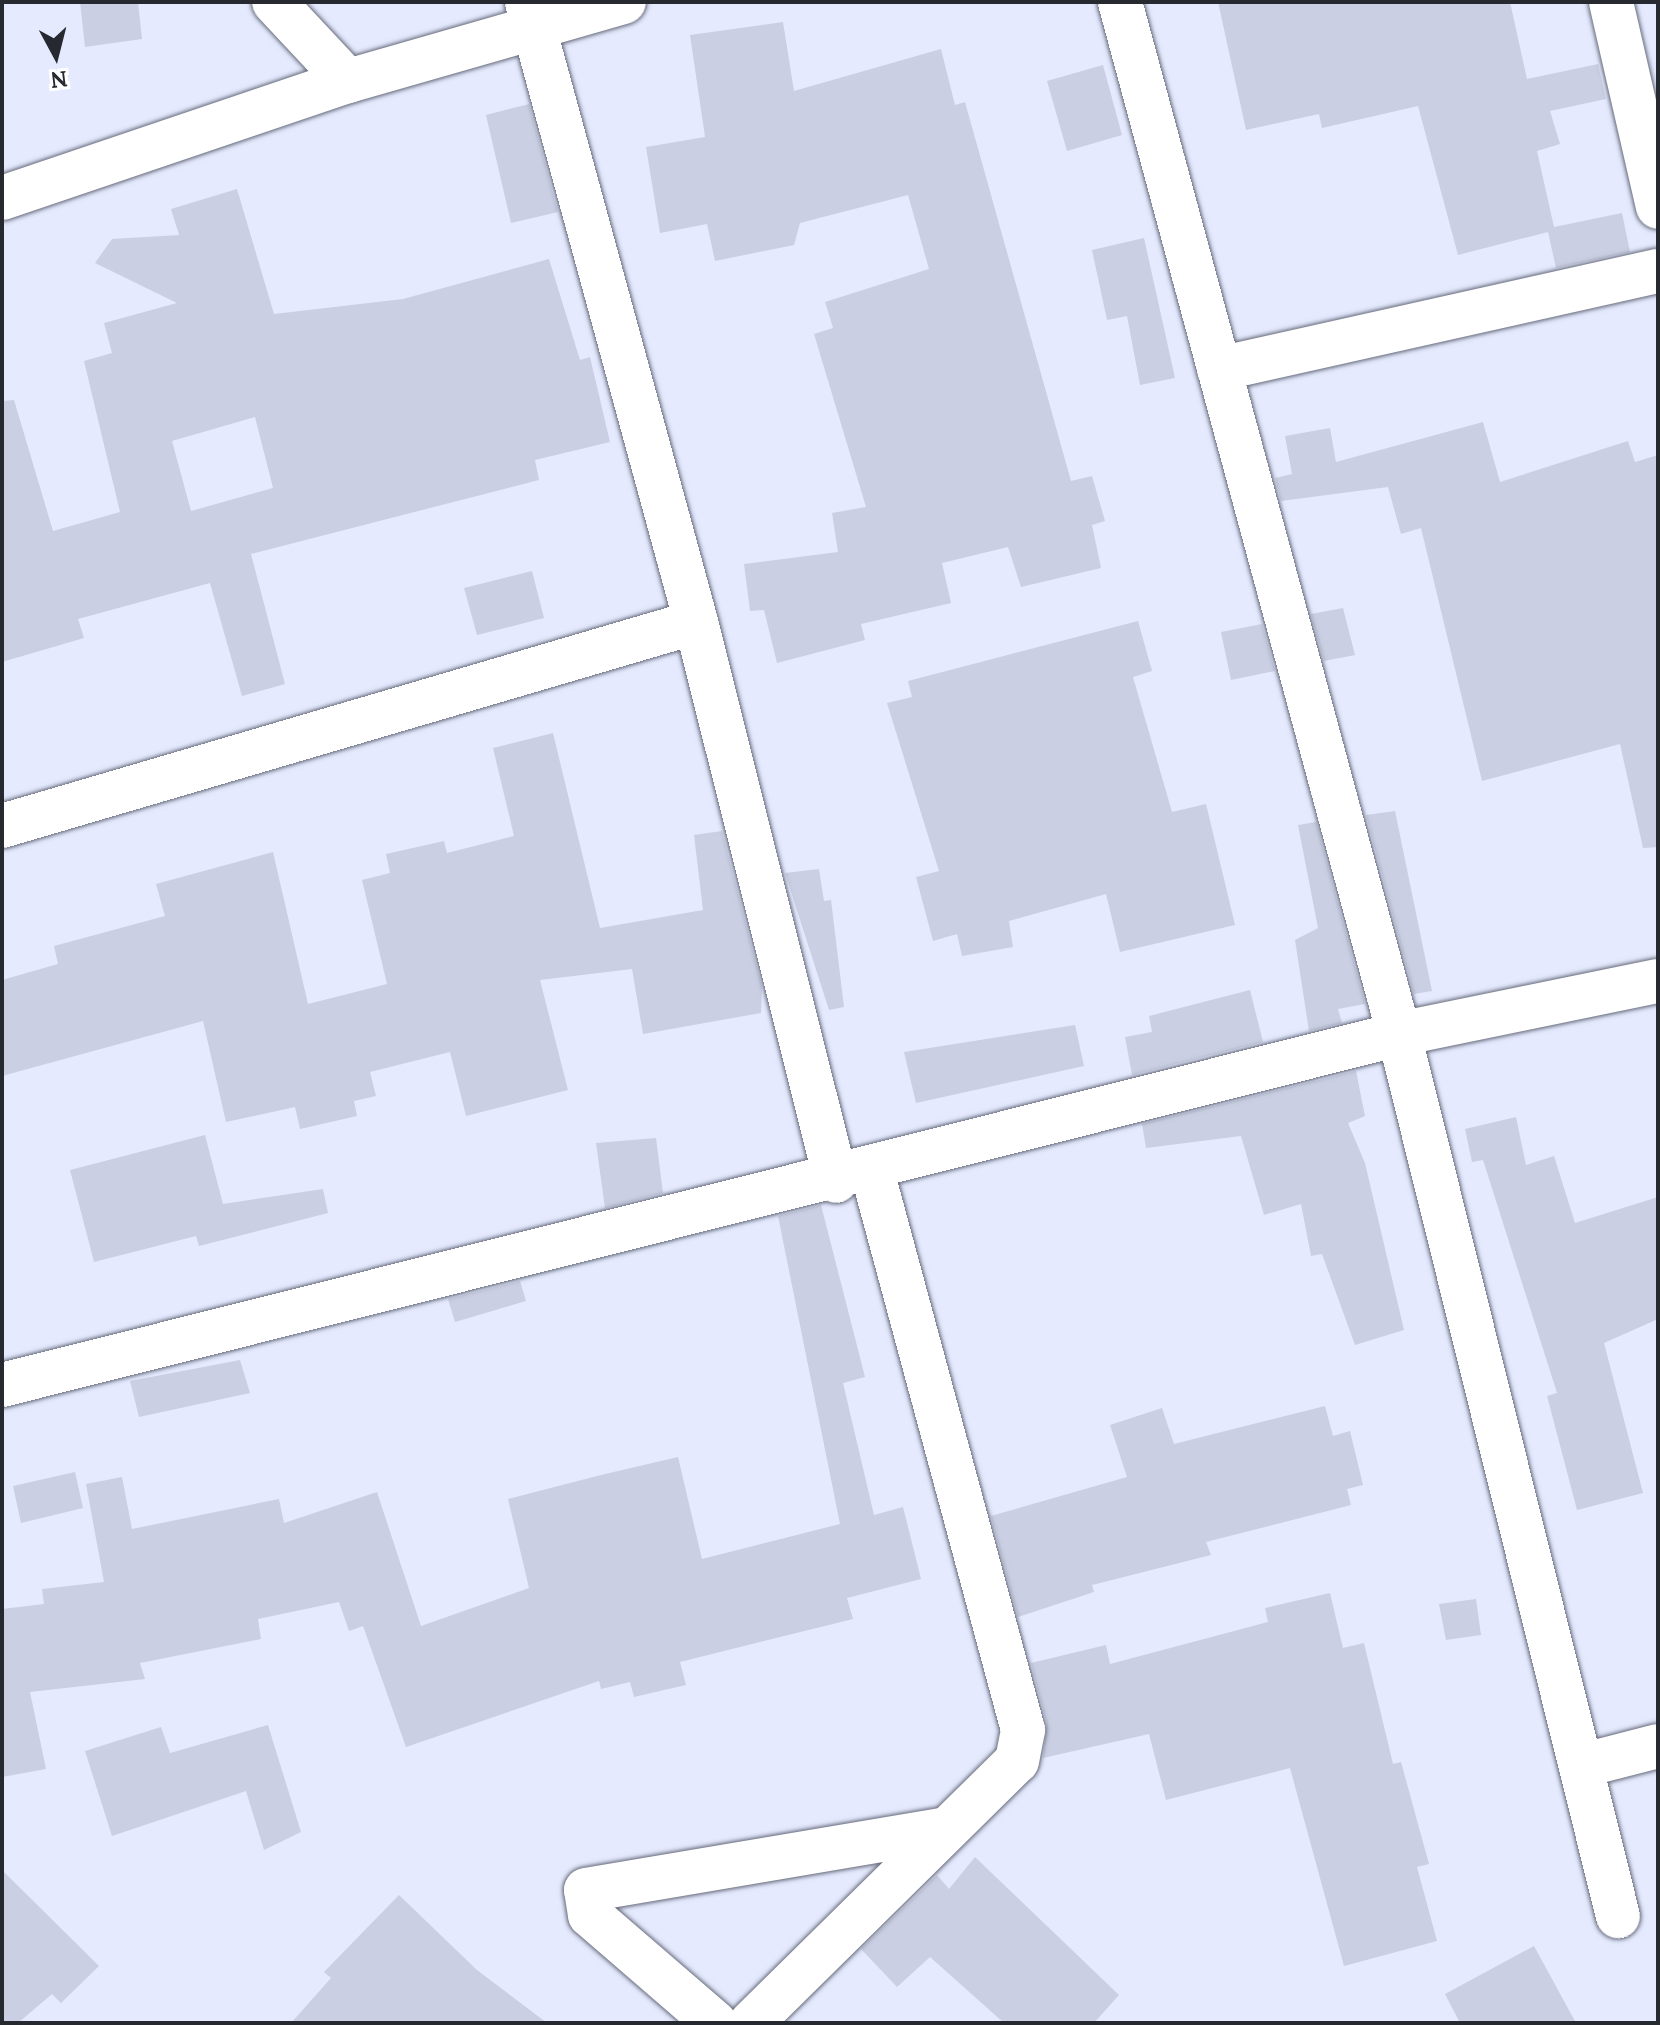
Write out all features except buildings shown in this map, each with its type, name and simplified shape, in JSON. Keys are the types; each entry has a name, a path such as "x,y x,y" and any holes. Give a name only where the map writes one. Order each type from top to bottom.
{"street":[{"path":"274,2 348,81"},
{"path":"2,198 529,18 624,2"},
{"path":"1120,2 1399,1034 1584,1765 1618,1916"},
{"path":"1611,2 1658,207"},
{"path":"529,18 696,622 854,1176 1023,1730 1017,1761 751,2023"},
{"path":"1219,369 1658,271"},
{"path":"2,826 696,622"},
{"path":"2,1385 82,1359 854,1176 1399,1034 1658,981"},
{"path":"1584,1765 1658,1746"},
{"path":"715,2023 590,1915 586,1890 946,1829"}]}
